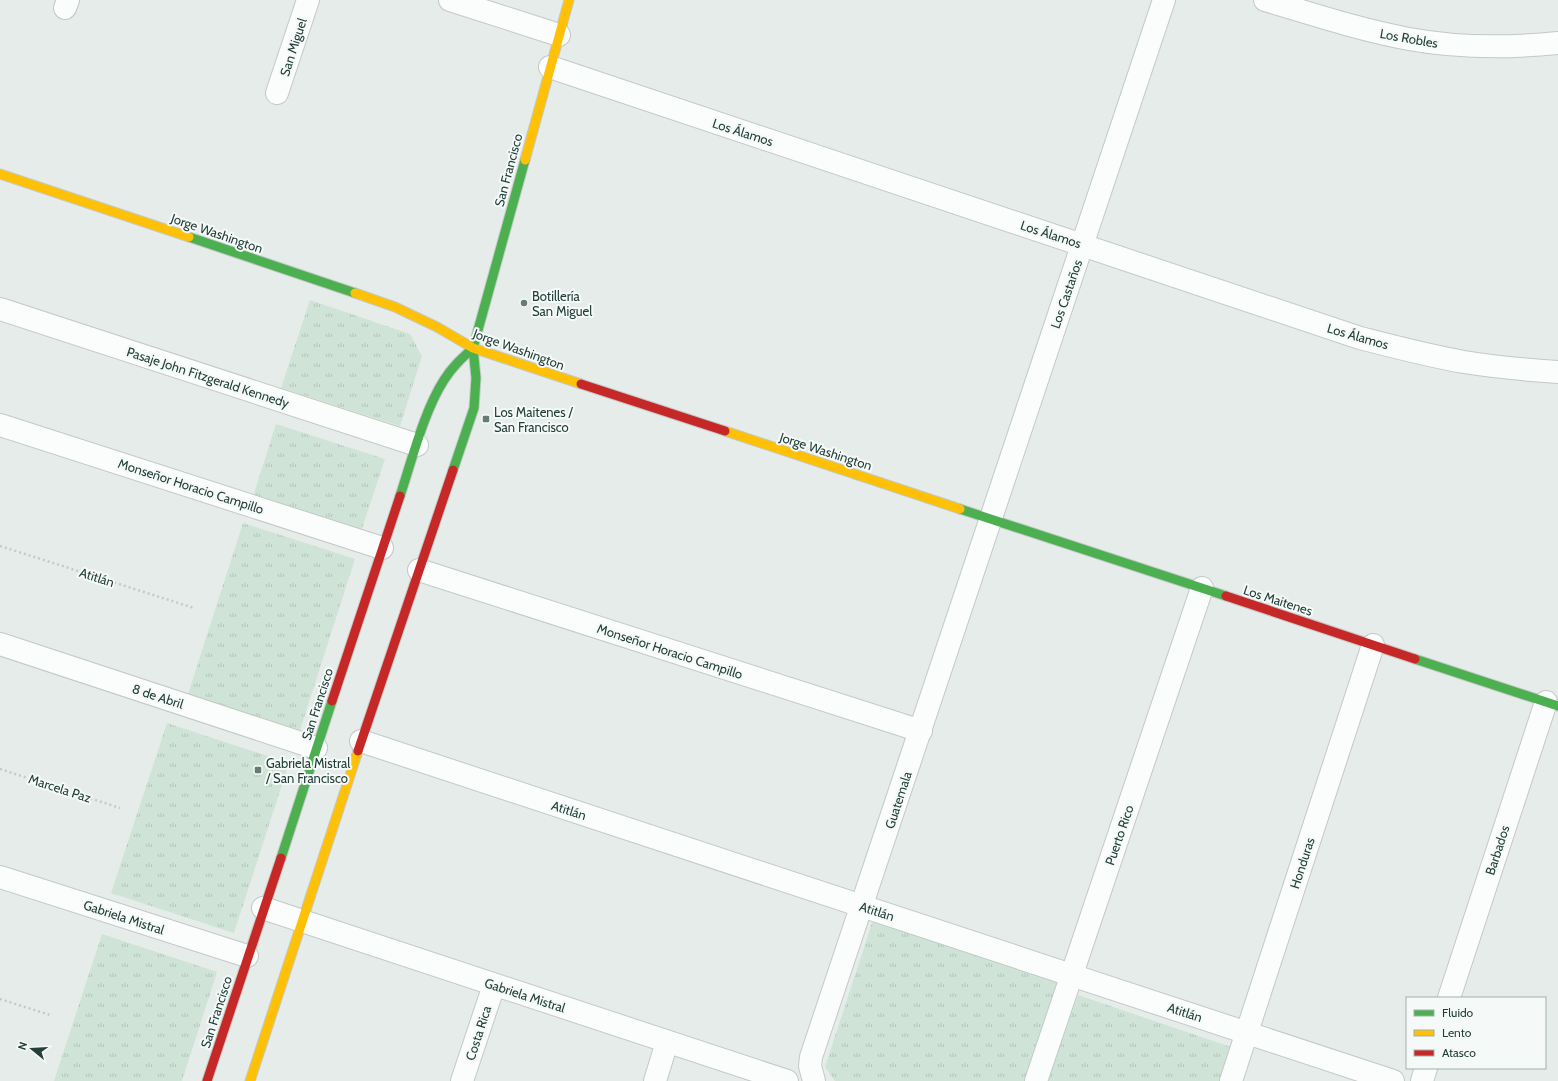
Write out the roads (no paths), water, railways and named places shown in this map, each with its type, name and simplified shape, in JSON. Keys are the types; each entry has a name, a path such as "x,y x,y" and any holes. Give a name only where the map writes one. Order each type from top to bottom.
{"main road":[{"name":"San Francisco","path":"250,1081 361,741 474,408 477,380 473,348 569,0"},
{"name":"Jorge Washington","path":"0,174 395,307 437,327 473,348 990,519"},
{"name":"San Francisco","path":"207,1081 382,548 435,394 443,378 454,365 473,348"},
{"name":"Los Maitenes","path":"990,519 1552,704"}],"street":[{"name":"San Miguel","path":"278,93 308,0"},
{"path":"450,0 559,35"},
{"name":"Los Castaños","path":"990,519 1164,0"},
{"name":"Los Robles","path":"1264,0 1373,31 1409,39 1483,47 1527,46 1558,43"},
{"name":"Los Álamos","path":"550,67 1360,338 1464,362 1516,369 1558,372"},
{"name":"Pasaje John Fitzgerald Kennedy","path":"0,309 417,445"},
{"name":"Monseñor Horacio Campillo","path":"0,425 382,548"},
{"name":"Guatemala","path":"814,1081 810,1066 811,1057 921,731 990,519"},
{"name":"Monseñor Horacio Campillo","path":"418,570 921,731"},
{"name":"Puerto Rico","path":"1036,1081 1202,588"},
{"name":"8 de Abril","path":"0,644 316,748"},
{"name":"Honduras","path":"1231,1081 1373,645"},
{"name":"Barbados","path":"1449,997 1552,704"},
{"name":"Atitlán","path":"361,741 1393,1081"},
{"name":"Gabriela Mistral","path":"0,877 247,956"},
{"name":"Gabriela Mistral","path":"263,908 787,1081"},
{"name":"Costa Rica","path":"462,1081 494,985"},
{"path":"655,1081 667,1042"},
{"path":"1422,1081 1426,1069"}],"place":[{"name":"Botillería San Miguel","path":"524,303"},
{"name":"Los Maitenes / San Francisco","path":"486,419"},
{"name":"Gabriela Mistral / San Francisco","path":"258,770"}]}
